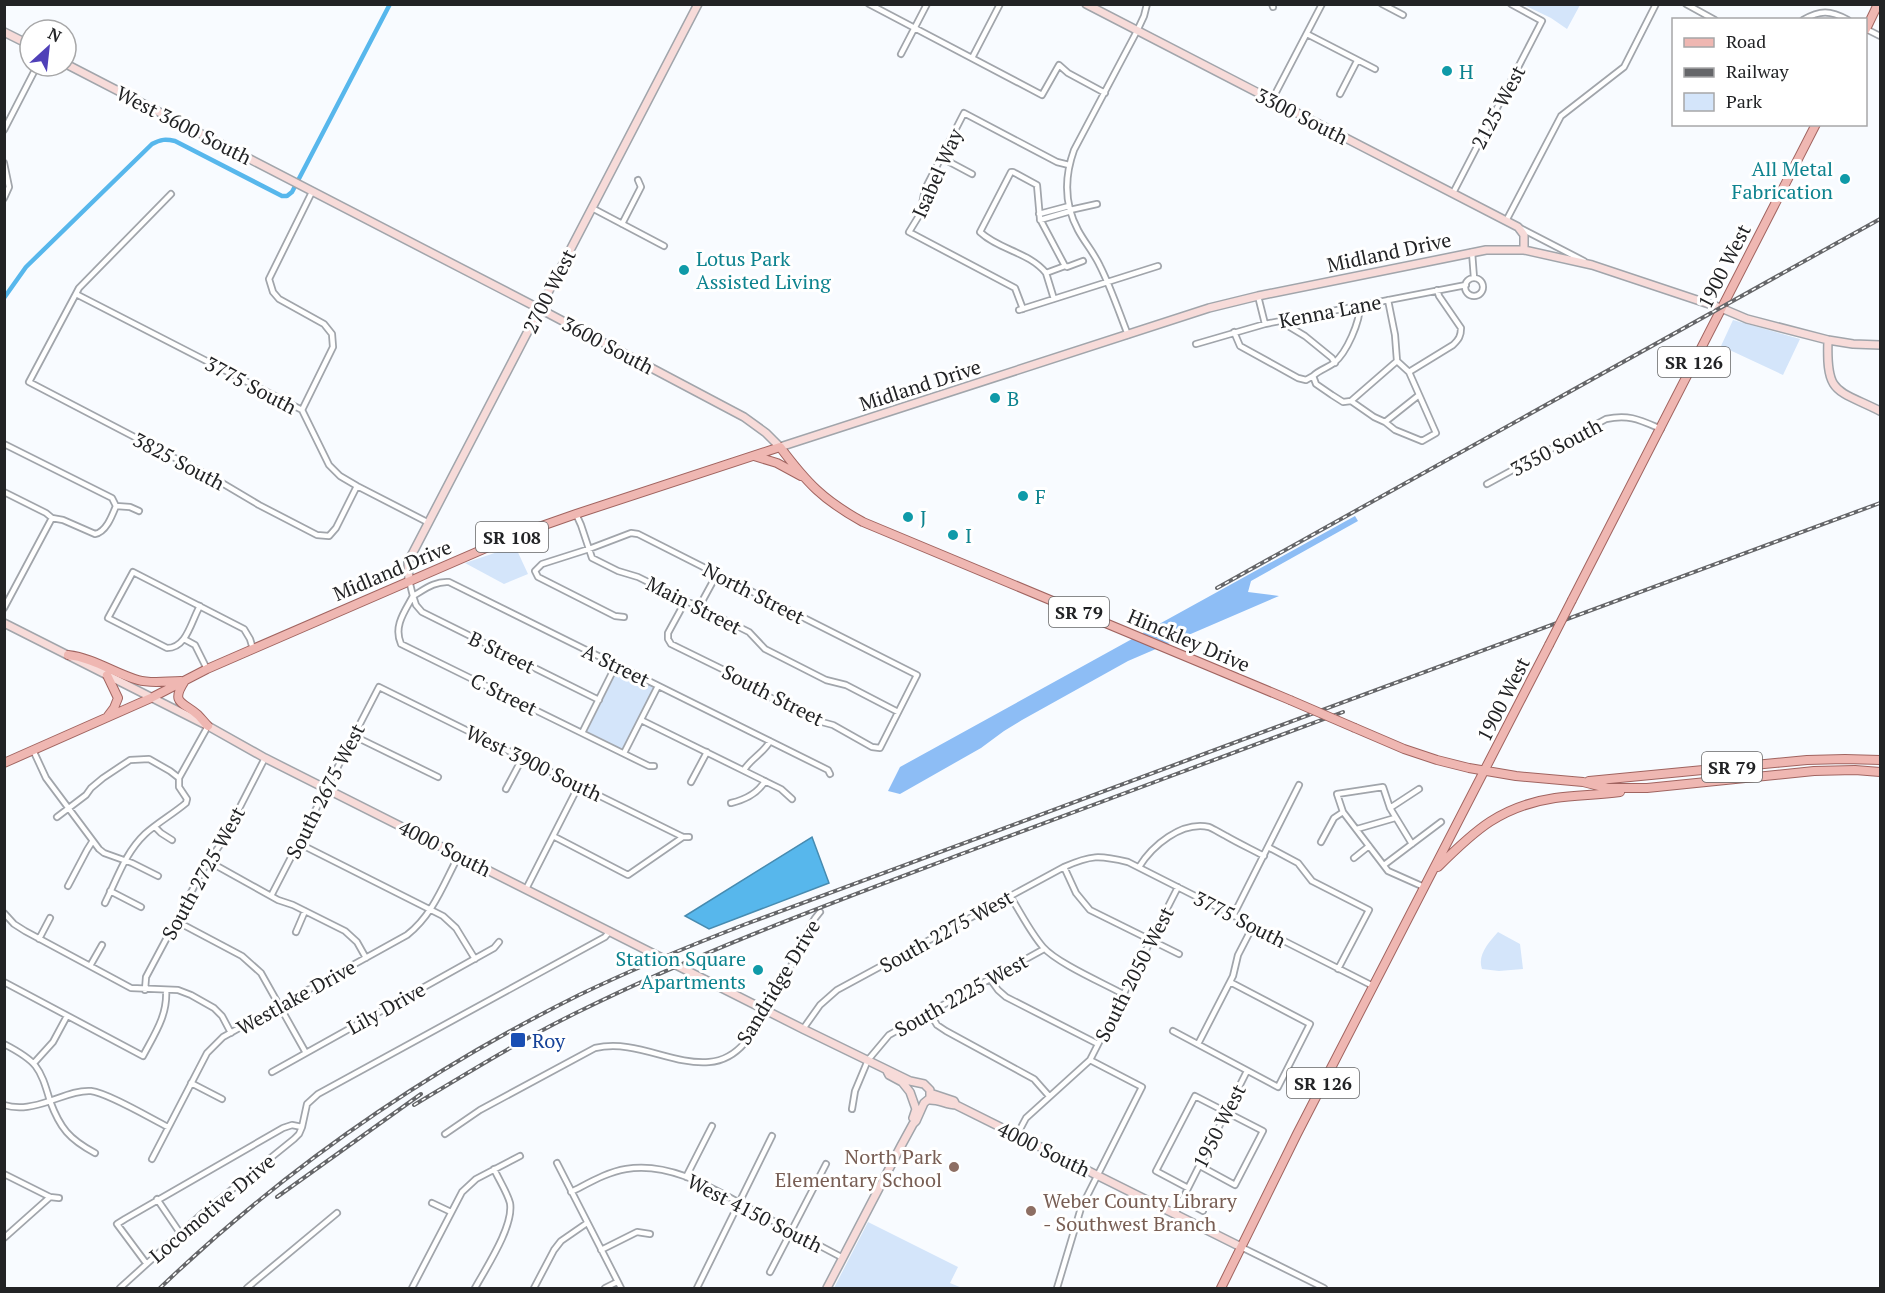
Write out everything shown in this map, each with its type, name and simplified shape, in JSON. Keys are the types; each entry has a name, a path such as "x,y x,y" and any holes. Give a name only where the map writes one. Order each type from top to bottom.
{"main road":[{"path":"1867,27 1878,4"},
{"name":"1900 West","path":"1221,1288 1293,1142 1815,126"},
{"name":"Midland Drive","path":"4,763 151,698 207,669 516,536 780,447"},
{"name":"Hinckley Drive","path":"780,447 802,477 816,491 841,510 863,522 1355,728 1437,760 1516,776 1583,782 1607,788 1647,788 1814,771 1881,772"},
{"path":"753,456 777,463 802,477"},
{"path":"68,655 84,657 137,680 185,681"},
{"path":"106,675 118,698 108,717"},
{"path":"185,681 178,692 178,699 197,714 207,726"},
{"name":"Hinckley Drive","path":"1583,782 1807,760 1881,760"},
{"path":"1432,872 1470,835 1504,813 1521,806 1556,798 1647,788"}],"street":[{"name":"2700 West","path":"410,580 408,562 698,4"},
{"path":"869,4 1042,95 1059,64 1068,73 1105,93"},
{"path":"901,54 927,4"},
{"path":"972,58 1000,4"},
{"name":"3300 South","path":"1086,4 1592,265"},
{"path":"1128,335 1099,262 1078,230 1070,209 1067,188 1069,165 1083,132 1137,31 1147,4"},
{"path":"1272,100 1322,4"},
{"path":"1382,4 1403,15"},
{"name":"2125 West","path":"1453,193 1542,21 1511,4"},
{"path":"1506,221 1561,116 1624,67 1656,4"},
{"path":"1686,4 1712,18"},
{"path":"1698,10 1701,4"},
{"path":"1807,18 1818,12 1835,13 1844,18"},
{"path":"1867,29 1881,36"},
{"path":"4,32 18,39"},
{"path":"1307,34 1375,69"},
{"path":"1340,94 1357,61"},
{"name":"West 3600 South","path":"78,70 302,186"},
{"path":"4,130 31,78"},
{"name":"Isabel Way","path":"1054,299 1021,309 1015,288 909,232 920,214 925,189 964,113 1057,162 1069,165"},
{"path":"942,158 972,174"},
{"path":"4,163 9,186 4,198"},
{"path":"1065,266 1039,217 1037,185 1011,172 980,232 1039,264 1046,273 1054,299 1158,266"},
{"path":"622,224 641,187 638,180"},
{"name":"3600 South","path":"302,186 744,417 780,447"},
{"path":"302,410 333,347 332,334 324,324 279,298 273,292 269,279 312,192"},
{"path":"76,294 79,288 171,194"},
{"path":"1039,217 1097,204"},
{"path":"592,208 664,246"},
{"path":"1518,227 1524,235 1524,250"},
{"name":"Midland Drive","path":"780,447 1209,308 1472,252 1524,250 1592,265 1721,308 1747,319 1828,340 1881,345"},
{"path":"1472,252 1474,278"},
{"path":"1046,273 1083,261"},
{"path":"1474,278 1482,282 1483,288 1475,296 1466,290 1468,280 1474,278"},
{"name":"Kenna Lane","path":"1196,344 1265,324 1466,285"},
{"path":"1409,372 1454,345 1461,334 1461,328 1437,290"},
{"name":"3825 South","path":"76,294 29,382 317,535 328,536 336,528 357,486"},
{"name":"3775 South","path":"76,294 302,410 329,465 340,476 429,523"},
{"path":"1258,296 1265,324"},
{"path":"1314,376 1316,384 1332,395 1343,402 1351,402 1395,430 1422,441 1436,433 1409,372 1397,361 1395,335 1388,300"},
{"path":"1234,332 1240,346 1298,378 1306,380 1335,363 1346,350 1360,312 1360,305"},
{"path":"1280,321 1305,336 1335,363"},
{"path":"1828,340 1827,363 1832,384 1838,390 1881,411"},
{"path":"1351,402 1397,361"},
{"path":"1385,422 1419,395"},
{"name":"3350 South","path":"1487,484 1606,419 1621,416 1661,429"},
{"path":"4,444 112,498 115,504 105,529 97,534 63,520 52,518 4,492"},
{"path":"115,504 139,511"},
{"path":"576,514 589,549"},
{"path":"4,608 52,518"},
{"name":"North Street","path":"624,617 615,616 538,577 535,571 542,564 631,533 638,534 917,675 898,712"},
{"name":"Main Street","path":"589,549 592,558 686,600 749,632 765,649 826,680 846,685 898,712"},
{"path":"200,606 184,639 174,648 167,648 108,618 133,572 200,606 244,629 253,649"},
{"path":"699,607 717,574"},
{"path":"410,580 413,596"},
{"name":"A Street","path":"413,596 433,585 449,582 770,741 831,774"},
{"name":"B Street","path":"413,596 422,612 599,700"},
{"name":"C Street","path":"413,596 398,626 397,635 401,644 649,766 654,766"},
{"name":"South Street","path":"686,600 668,633 668,639 672,644 726,671 737,681 818,721 833,725 872,747 880,748 898,712"},
{"name":"4000 South","path":"4,623 266,758 916,1084"},
{"path":"184,639 195,645 207,669"},
{"path":"582,733 616,665"},
{"path":"624,753 658,686"},
{"name":"South 2675 West","path":"271,896 379,687"},
{"name":"West 3900 South","path":"379,687 686,837 628,875 553,836"},
{"path":"641,720 781,789 792,800"},
{"path":"105,903 124,860 146,833 186,803 187,799 179,787 179,778 207,726"},
{"path":"354,736 438,777"},
{"path":"744,770 770,741"},
{"path":"33,750 46,778 92,842 104,853 158,876"},
{"path":"691,782 707,752"},
{"name":"South 2725 West","path":"145,990 147,977 176,921 208,861 222,842 266,758"},
{"path":"506,789 523,758"},
{"path":"57,817 103,778 130,760 148,759 179,778"},
{"path":"730,803 756,792 765,781"},
{"path":"526,889 579,785"},
{"path":"1233,916 1299,785"},
{"path":"1412,844 1395,818 1383,787 1337,794 1343,812 1388,871 1424,887"},
{"path":"1390,808 1419,789"},
{"path":"1321,842 1334,818 1343,812"},
{"path":"1357,830 1395,818"},
{"path":"1384,865 1441,822"},
{"path":"155,827 172,840"},
{"path":"1139,867 1147,854 1161,841 1176,832 1190,828 1208,827 1264,856"},
{"path":"68,886 92,842"},
{"path":"298,843 451,921 475,958"},
{"path":"1354,858 1369,846"},
{"path":"1268,847 1298,863 1312,881 1369,910 1338,969"},
{"name":"Westlake Drive","path":"152,1159 207,1053 223,1037 412,931 427,916 459,855"},
{"name":"South 2275 West","path":"803,1029 820,1005 837,990 1064,867 1092,856 1105,856"},
{"name":"3775 South","path":"1105,856 1139,867 1373,986"},
{"path":"208,861 271,896 345,931 357,942 366,958"},
{"path":"1064,867 1076,893 1090,910 1179,954"},
{"name":"South 2050 West","path":"1090,1060 1178,887"},
{"path":"111,891 141,907"},
{"path":"1010,896 1044,949 1061,961 1123,994"},
{"path":"296,932 305,911"},
{"name":"Sandridge Drive","path":"445,1134 480,1110 595,1048 607,1045 621,1046 697,1062 719,1060 738,1050 754,1030 777,987 793,964 812,921 820,912"},
{"path":"4,913 14,924 39,939 131,988 178,990 191,995 214,1008 222,1016 231,1033"},
{"path":"39,939 50,918"},
{"path":"176,921 242,956 261,973 306,1053"},
{"path":"1198,1044 1230,982 1238,955 1253,926"},
{"path":"146,1263 117,1224 283,1128 289,1125 302,1126 307,1104 318,1094 595,943 610,931"},
{"name":"Lily Drive","path":"272,1072 494,948 499,942"},
{"path":"90,966 102,945"},
{"name":"South 2225 West","path":"852,1109 855,1091 868,1060 889,1035 1044,949"},
{"path":"990,979 1006,997 1098,1044"},
{"path":"4,982 143,1056 162,1019 167,1003 166,990"},
{"path":"1173,1031 1278,1087 1310,1024 1230,982"},
{"path":"929,1012 937,1024 946,1031 1034,1078 1049,1096"},
{"path":"34,1063 53,1042 67,1016"},
{"path":"4,1044 22,1053 34,1063 42,1074 56,1119 66,1133 95,1153"},
{"path":"1017,1135 1026,1118 1090,1060 1142,1087 1081,1208 1057,1288"},
{"name":"4000 South","path":"887,1071 889,1075 902,1082 910,1092"},
{"name":"1950 West","path":"1175,1214 1247,1071"},
{"path":"191,1083 222,1099"},
{"path":"827,1288 928,1099 927,1086 922,1083 913,1086 910,1092 910,1098 916,1109 912,1119 913,1124"},
{"path":"4,1105 33,1106 74,1093 91,1091 168,1126"},
{"path":"1188,1188 1156,1171 1195,1096 1263,1131 1235,1185 1200,1166"},
{"path":"914,1102 928,1099"},
{"name":"4000 South","path":"928,1099 940,1100 951,1106 956,1105 1324,1288"},
{"name":"Locomotive Drive","path":"120,1288 234,1186 294,1139 302,1126"},
{"path":"686,1177 712,1126"},
{"path":"696,1288 772,1136"},
{"path":"412,1288 462,1192 476,1179 520,1156"},
{"path":"557,1163 621,1288"},
{"path":"770,1272 826,1164"},
{"name":"West 4150 South","path":"571,1191 606,1174 625,1169 644,1167 665,1171 698,1182 843,1258"},
{"path":"475,1288 511,1215 510,1202 494,1170"},
{"path":"4,1174 50,1197 59,1198"},
{"path":"4,1238 50,1197"},
{"path":"157,1199 180,1233"},
{"path":"1182,1200 1203,1211"},
{"path":"432,1203 451,1212"},
{"path":"247,1288 338,1213"},
{"path":"534,1288 561,1240 588,1223"},
{"path":"601,1250 638,1232 650,1234"},
{"path":"605,1288 617,1282"}],"green space":[{"path":"1524,5 1580,5 1567,29 1551,18"},
{"path":"1733,320 1800,339 1783,375 1721,346"},
{"path":"515,546 528,574 504,584 465,563"},
{"path":"616,667 655,688 624,751 584,731"},
{"path":"1498,932 1520,944 1523,969 1499,971 1482,969 1482,954"},
{"path":"868,1222 958,1267 950,1283 962,1288 834,1288"}],"shaded area":[{"path":"1355,516 1358,521 1251,581 1248,592 1279,596 1128,661 1022,720 981,748 900,794 888,791 900,767"},
{"path":"812,837 829,883 709,929 685,916"}],"waterway":[{"path":"4,298 26,267 152,144 158,141 175,141 282,196 287,196 292,192 390,4"}],"railway":[{"path":"1217,588 1880,219"},
{"path":"160,1288 256,1203 358,1126 466,1056 599,985 746,924 1880,503"},
{"path":"414,1105 560,1021 726,945 824,906 1343,712"},
{"path":"277,1197 421,1094"}],"place":[{"name":"H","path":"1447,71"},
{"name":"All Metal Fabrication","path":"1845,179"},
{"name":"Lotus Park Assisted Living","path":"684,270"},
{"name":"B","path":"995,398"},
{"name":"F","path":"1023,496"},
{"name":"J","path":"908,517"},
{"name":"I","path":"953,535"},
{"name":"Station Square Apartments","path":"758,970"},
{"name":"Roy","path":"518,1040"},
{"name":"North Park Elementary School","path":"954,1167"},
{"name":"Weber County Library - Southwest Branch","path":"1031,1211"}]}
